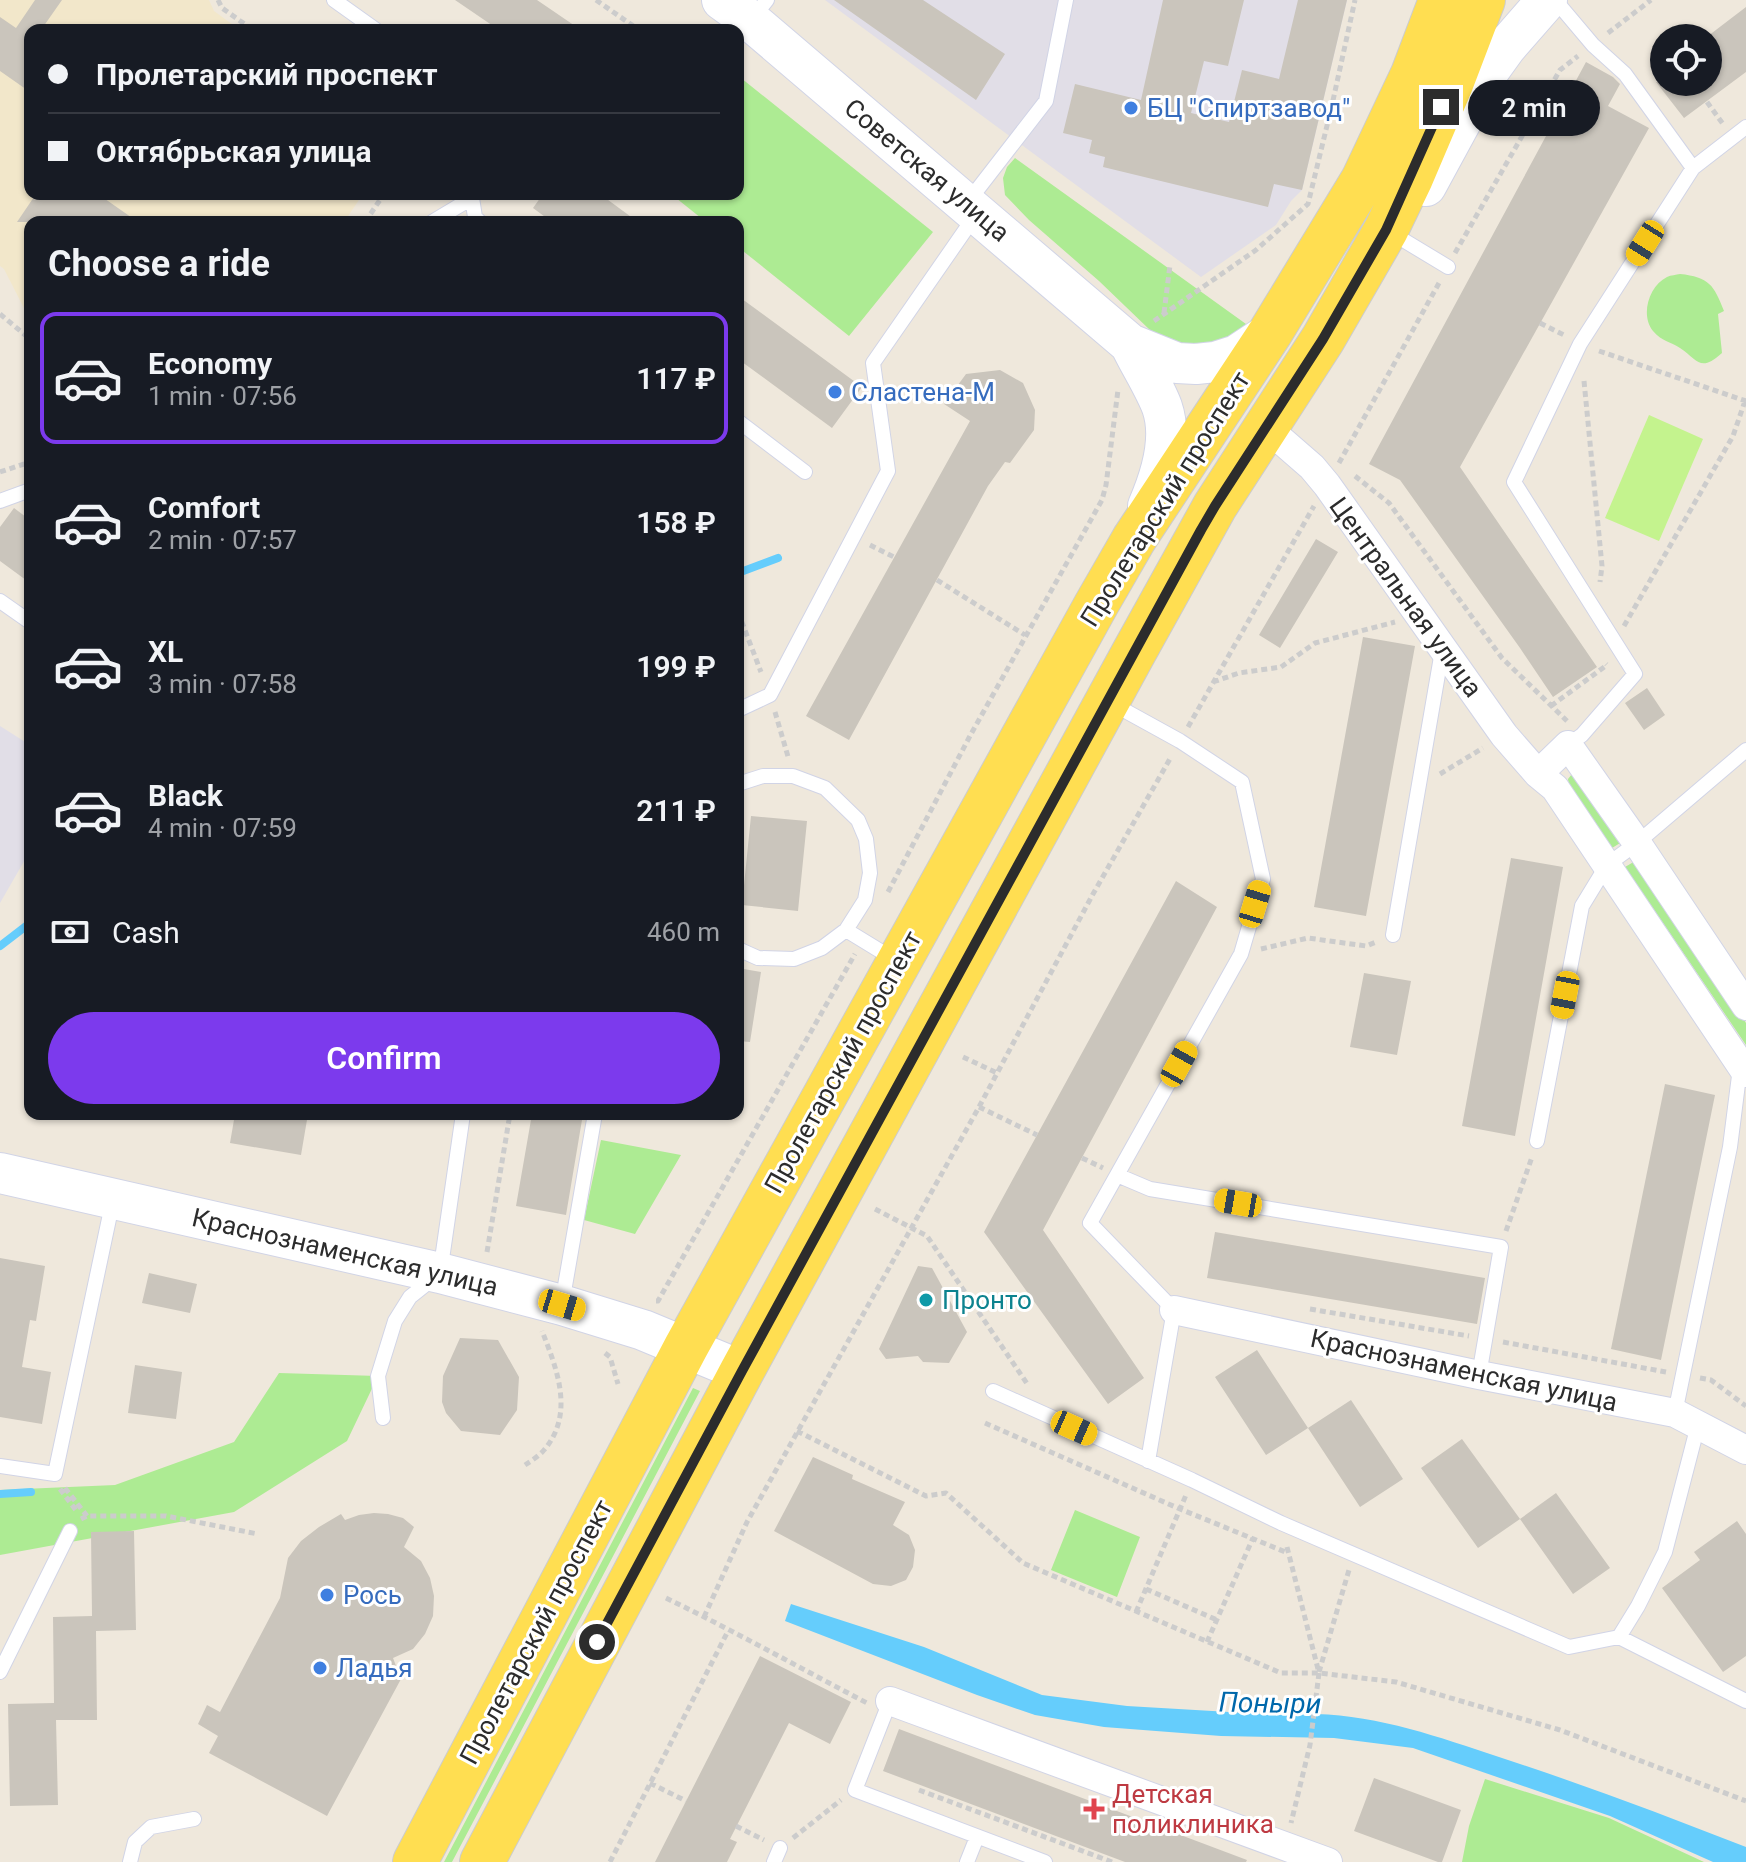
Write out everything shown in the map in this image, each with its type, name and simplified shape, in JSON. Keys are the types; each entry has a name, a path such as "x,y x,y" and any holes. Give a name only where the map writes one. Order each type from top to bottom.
{"main road":[{"name":"Пролетарский проспект","path":"415,1862 686,1347 1134,539 1270,333 1363,180 1413,74 1441,0"},
{"name":"Пролетарский проспект","path":"482,1862 742,1371 1107,700 1215,506 1323,339 1386,230 1451,84 1483,0"},
{"path":"1386,230 1425,187 1488,72 1547,0"},
{"name":"Советская улица","path":"746,12 1134,348"},
{"path":"1134,348 1177,363 1215,362 1237,355 1270,333"},
{"path":"1134,348 1161,406 1166,425 1166,443 1158,482 1134,539"},
{"name":"Краснознаменская улица","path":"0,1173 440,1273 550,1314 643,1330 742,1371"}],"street":[{"name":"Центральная улица","path":"1266,427 1330,476 1504,735 1538,774 1555,788 1743,1069"},
{"path":"1538,774 1568,745 1746,1006"},
{"name":"Краснознаменская улица","path":"1174,1310 1686,1419 1746,1450"},
{"path":"890,1701 1328,1862"}],"lane":[{"path":"334,0 368,24"},
{"path":"744,707 770,695 888,471 873,363 972,208 1046,101 1066,0"},
{"path":"1555,0 1593,45 1625,74 1693,168"},
{"path":"1568,745 1582,735 1635,674 1514,482 1580,344 1693,168 1746,127"},
{"path":"441,216 467,200"},
{"path":"1386,230 1448,267"},
{"path":"744,426 805,472"},
{"path":"0,501 24,492"},
{"path":"0,601 24,618"},
{"path":"1393,935 1443,647"},
{"path":"1107,700 1180,741 1242,782 1263,879 1241,954 1090,1223 1174,1310 1148,1461"},
{"path":"1537,1141 1582,906 1607,865 1746,750"},
{"path":"744,782 763,776 793,776 825,788 858,820 866,839 870,873 865,900 846,930 822,948 794,959 758,958 744,952"},
{"path":"846,930 898,963"},
{"path":"1619,1637 1665,1552 1743,1069"},
{"path":"383,1418 378,1376 395,1321 410,1297 440,1273 462,1120"},
{"path":"550,1314 594,1120"},
{"path":"1117,1175 1150,1189 1501,1247 1479,1375"},
{"path":"0,1466 55,1474 113,1198"},
{"path":"993,1391 1281,1523 1569,1647 1619,1637 1746,1701"},
{"path":"0,1672 70,1531"},
{"path":"890,1701 855,1790 1045,1862"},
{"path":"130,1862 135,1842 151,1827 194,1819"},
{"path":"967,1862 977,1837"}],"path":[{"path":"218,0 222,8 245,24"},
{"path":"596,0 630,24"},
{"path":"1102,500 1134,348 1164,314 1256,250 1308,204 1355,0"},
{"path":"704,1617 747,1522 979,1107 1093,894 1560,70 1651,0"},
{"path":"1164,314 1170,265"},
{"path":"0,314 24,334"},
{"path":"1540,323 1580,344 1746,400 1733,436 1616,641"},
{"path":"1580,344 1602,566 1595,609"},
{"path":"0,472 24,464"},
{"path":"1330,476 1389,503 1502,658 1551,706 1607,665 1599,652"},
{"path":"853,537 894,557"},
{"path":"937,580 1025,635"},
{"path":"1212,682 1239,673 1281,667 1315,643 1405,619"},
{"path":"1418,787 1492,743"},
{"path":"1241,954 1308,938 1366,946 1393,935"},
{"path":"963,1057 997,1073"},
{"path":"979,1107 1037,1135"},
{"path":"486,1257 509,1120"},
{"path":"1501,1247 1537,1141"},
{"path":"875,1209 927,1236 1050,1417"},
{"path":"525,1465 544,1450 559,1425 562,1395 550,1314"},
{"path":"600,1349 610,1357 618,1384"},
{"path":"985,1423 1180,1509 1289,1553"},
{"path":"797,1431 926,1496 946,1493 1023,1563 1281,1673 1319,1673 1396,1682 1560,1730 1746,1801"},
{"path":"1136,1612 1192,1480"},
{"path":"59,1481 84,1517 58,1486 59,1481"},
{"path":"70,1531 84,1517 166,1516 258,1534"},
{"path":"1281,1523 1319,1673"},
{"path":"1207,1642 1253,1538"},
{"path":"1285,1845 1310,1745 1319,1673 1353,1555"},
{"path":"1146,1589 1217,1620"},
{"path":"610,1862 728,1631"},
{"path":"650,1783 686,1801"},
{"path":"736,1826 777,1855 855,1790"},
{"path":"919,1790 1112,1862"}],"shaded area":[{"path":"0,0 209,0 214,11 232,24 24,24 24,200 359,200 348,216 24,216 24,308 0,266"},
{"path":"825,0 1347,0 1302,190 1276,225 1201,277"},
{"path":"0,726 24,741 24,861 0,903"}],"green space":[{"path":"744,80 933,232 849,336 744,252 744,216 698,216 678,200 744,200"},
{"path":"1015,158 1246,324 1232,337 1204,347 1175,344 1151,331 1005,195 1003,178"},
{"path":"1680,274 1698,277 1709,284 1724,311 1718,314 1722,353 1709,362 1695,360 1660,337 1649,324 1648,301 1655,287 1667,277"},
{"path":"1649,415 1703,439 1659,541 1605,518"},
{"path":"1572,774 1625,840 1612,848 1569,786 1568,779"},
{"path":"1637,860 1746,1023 1746,1045 1625,867"},
{"path":"601,1140 681,1155 635,1234 584,1220"},
{"path":"279,1373 378,1376 347,1441 234,1512 0,1555 0,1490 115,1485 234,1442"},
{"path":"693,1388 700,1391 452,1862 444,1862"},
{"path":"1075,1510 1140,1537 1117,1597 1051,1570"},
{"path":"1485,1779 1609,1818 1704,1862 1462,1862 1469,1826"}],"water":[{"path":"791,1604 924,1647 1042,1695 1127,1706 1340,1716 1409,1729 1561,1778 1746,1847 1746,1862 1713,1862 1610,1816 1413,1748 1334,1738 1221,1736 1104,1727 1035,1715 785,1621"}],"building":[{"path":"35,0 62,0 45,24 24,24 24,88 0,71 0,17 16,28"},
{"path":"455,0 537,0 572,24 490,24"},
{"path":"834,0 923,0 1005,54 976,100"},
{"name":"БЦ \"Спиртзавод\"","path":"1163,0 1244,0 1228,66 1204,61 1191,113 1229,122 1242,70 1279,79 1298,0 1347,0 1302,190 1274,184 1268,207 1103,167 1105,157 1089,153 1092,140 1063,133 1075,84 1141,100"},
{"path":"1746,7 1746,72 1722,90 1722,25"},
{"path":"1586,62 1620,84 1608,106 1649,128 1460,467 1597,667 1553,697 1400,480 1369,464"},
{"path":"1667,96 1714,96 1684,118"},
{"path":"32,200 107,200 129,216 24,216 24,222 17,222"},
{"path":"539,200 608,200 630,216 544,216 533,208"},
{"path":"744,300 862,387 832,428 744,363"},
{"path":"1000,370 1023,383 1035,410 1034,430 1010,463 1005,462 988,486 849,740 806,716 970,421 944,404 966,374"},
{"path":"14,508 24,516 24,579 0,561 0,527"},
{"path":"1316,539 1338,552 1280,648 1259,635"},
{"path":"1363,637 1415,646 1366,916 1314,907"},
{"path":"1647,688 1665,715 1644,730 1625,703"},
{"path":"751,816 807,821 798,911 744,905"},
{"path":"1511,858 1563,867 1515,1136 1462,1126"},
{"path":"1176,881 1217,907 1043,1230 1144,1378 1108,1404 984,1232"},
{"path":"744,969 761,972 750,1042 744,1042"},
{"path":"1364,973 1411,981 1397,1055 1350,1047"},
{"path":"1665,1084 1715,1095 1661,1360 1611,1349"},
{"path":"234,1120 307,1120 301,1155 230,1143"},
{"path":"531,1120 582,1120 566,1215 516,1206"},
{"path":"1215,1232 1485,1278 1477,1324 1207,1278"},
{"path":"0,1258 45,1266 36,1321 30,1320 22,1367 51,1372 42,1424 0,1417"},
{"name":"Пронто","path":"918,1266 932,1268 967,1332 949,1363 923,1362 918,1356 886,1359 879,1349"},
{"path":"149,1273 197,1284 190,1313 142,1303"},
{"path":"460,1338 498,1340 519,1377 517,1410 500,1435 461,1431 446,1413 442,1402 443,1376"},
{"path":"1257,1350 1308,1428 1266,1455 1215,1377"},
{"path":"135,1365 182,1372 176,1419 128,1413"},
{"path":"1351,1400 1403,1479 1360,1507 1308,1428"},
{"path":"1462,1439 1520,1519 1478,1548 1421,1468"},
{"path":"813,1457 853,1475 852,1479 905,1502 893,1525 909,1535 915,1550 913,1567 906,1580 891,1586 873,1584 774,1531"},
{"path":"1556,1493 1610,1568 1573,1594 1520,1519"},
{"name":"Ладья","path":"374,1513 403,1518 414,1527 404,1547 421,1561 430,1578 434,1596 433,1616 425,1634 413,1649 393,1658 401,1679 327,1816 209,1753 218,1736 198,1724 207,1705 220,1712 280,1598 288,1558 301,1541 341,1514 345,1520"},
{"path":"1737,1521 1746,1534 1746,1656 1723,1672 1662,1588 1700,1560 1694,1552"},
{"path":"134,1531 136,1630 96,1631 97,1720 56,1720 58,1805 10,1806 8,1704 54,1703 53,1617 92,1616 91,1532"},
{"path":"760,1656 851,1702 830,1744 789,1723 730,1839 737,1842 727,1862 655,1862"},
{"path":"899,1729 1247,1860 1125,1862 883,1771"},
{"path":"1374,1778 1461,1810 1442,1862 1354,1831"}],"waterway":[{"path":"744,571 778,558"},
{"path":"0,946 24,928"},
{"name":"Поныри","path":"0,1494 31,1492"}],"place":[{"name":"БЦ \"Спиртзавод\"","path":"1131,108"},
{"name":"Сластена-М","path":"835,392"},
{"name":"Пронто","path":"926,1300"},
{"name":"Рось","path":"327,1595"},
{"name":"Ладья","path":"320,1668"},
{"name":"Детская поликлиника","path":"1094,1809"}],"route":[{"path":"597,1642 1201,530 1323,339 1386,230 1441,107"}]}
